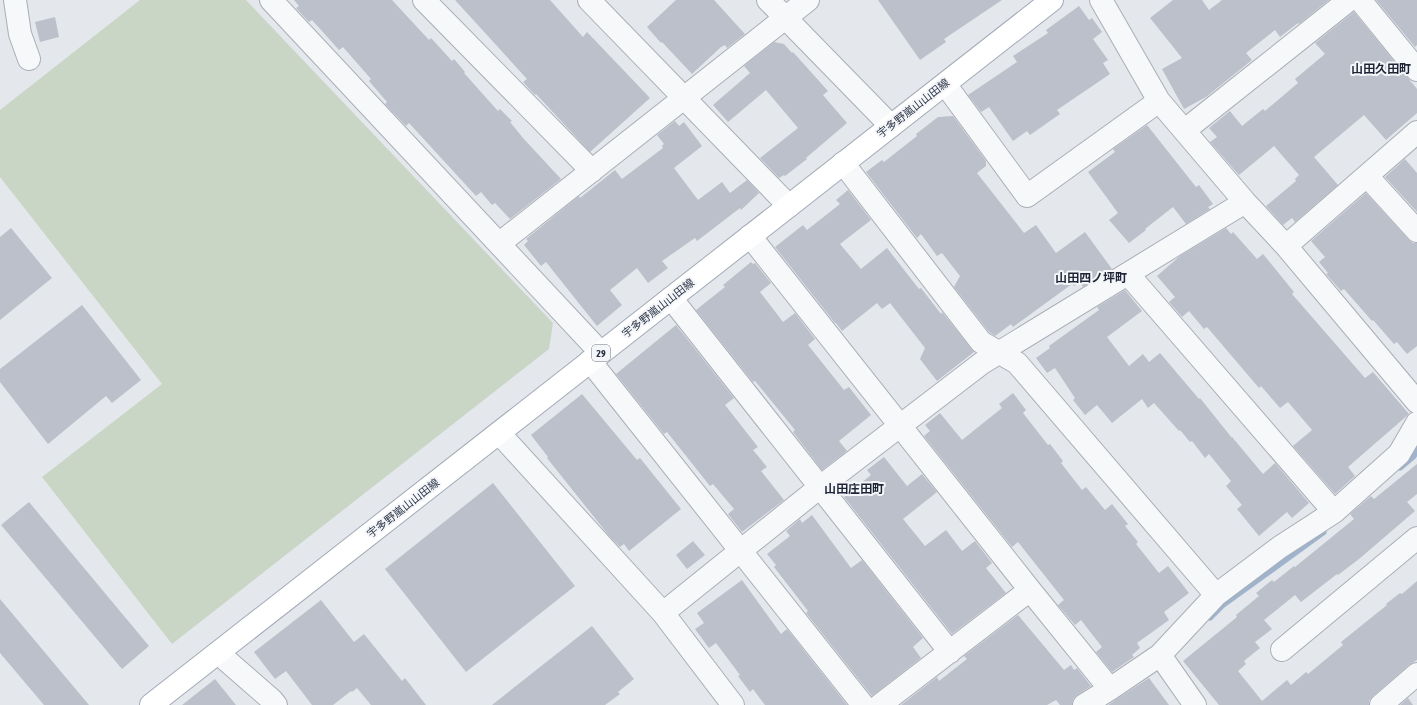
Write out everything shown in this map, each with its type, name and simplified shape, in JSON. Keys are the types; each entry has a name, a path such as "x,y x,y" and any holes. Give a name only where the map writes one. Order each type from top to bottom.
{"main road":[{"name":"宇多野嵐山山田線","path":"151,705 1052,0"}],"street":[{"path":"15,0 20,34 29,59"},
{"path":"271,0 500,243 596,357 740,551 863,705"},
{"path":"424,0 592,171"},
{"path":"589,0 789,206"},
{"path":"768,0 891,126"},
{"path":"500,243 808,0"},
{"path":"1101,0 1159,101 1245,202 1286,246 1417,402"},
{"path":"1185,130 1349,0"},
{"path":"1360,0 1417,70"},
{"path":"945,84 1027,196 1159,101"},
{"path":"1286,246 1417,132"},
{"path":"843,164 981,342 1017,363 1216,595"},
{"path":"1367,176 1417,231"},
{"path":"663,613 820,486 982,363 1245,202"},
{"path":"750,236 1110,689"},
{"path":"1128,274 1334,512"},
{"path":"671,298 950,652"},
{"path":"1084,705 1160,655 1216,595 1280,547 1334,512 1399,454 1417,423"},
{"path":"499,433 663,613 733,705"},
{"path":"1282,650 1417,538"},
{"path":"880,705 1030,590"},
{"path":"218,653 276,705"},
{"path":"1160,655 1195,705"},
{"path":"1381,705 1417,674"}],"green space":[{"path":"140,0 246,0 553,323 549,349 172,644 42,477 162,384 0,177 0,110"}],"building":[{"path":"294,0 392,0 429,40 431,38 452,61 454,59 465,72 464,73 498,111 500,109 512,121 510,122 523,138 561,179 510,219 495,203 492,205 481,192 476,196 409,123 406,126 385,104 387,102 369,81 371,79 343,47 339,50 312,20 309,22 296,8 299,6"},
{"path":"455,0 550,0 583,37 587,32 650,98 590,152 523,82 527,79"},
{"path":"676,0 714,0 745,34 727,48 725,45 721,47 692,74 647,27"},
{"path":"878,0 1002,0 944,39 946,42 920,60"},
{"path":"1173,0 1202,0 1209,10 1222,0 1329,0 1280,37 1275,30 1246,53 1252,60 1206,97 1184,109 1162,69 1182,58 1150,18"},
{"path":"1376,0 1417,0 1417,45 1415,47"},
{"path":"1079,6 1089,20 1092,18 1102,32 1093,39 1108,60 1103,63 1110,74 1057,110 1060,114 1030,135 1027,131 1013,141 989,107 981,112 968,95 1017,62 1013,56 1048,33 1046,30"},
{"path":"1354,12 1417,89 1417,113 1386,140 1364,115 1314,157 1338,185 1295,222 1292,218 1283,225 1266,206 1296,181 1295,179 1299,175 1274,146 1239,175 1210,142 1217,137 1209,128 1230,111 1242,126 1263,109 1265,111 1298,83 1295,79 1325,54 1315,43"},
{"path":"55,17 59,37 40,42 35,22"},
{"path":"774,42 784,44 792,53 793,52 828,91 823,95 847,123 806,158 807,159 785,176 784,175 779,178 760,158 798,128 766,90 728,122 713,105 750,73 744,66"},
{"path":"953,116 986,161 986,166 977,173 1024,233 1036,225 1056,253 1085,232 1112,269 1083,287 1080,282 1074,286 1072,284 1013,327 1011,324 995,336 989,332 954,287 960,276 942,253 937,256 921,234 917,238 866,172 882,160 884,162 938,117"},
{"path":"675,121 679,126 684,122 702,146 674,168 698,200 722,182 730,193 747,180 759,193 741,210 740,208 697,241 695,238 662,261 668,268 648,283 637,268 610,290 622,305 597,326 546,262 541,266 524,245 528,241 526,239 579,196 580,198 615,170 622,179 663,148 662,146 664,144 657,135"},
{"path":"1147,125 1196,187 1199,185 1213,204 1208,207 1210,209 1186,224 1173,207 1129,243 1109,220 1118,213 1088,172 1115,152 1113,149"},
{"path":"1405,159 1417,173 1417,212 1385,177"},
{"path":"848,190 871,220 840,244 861,269 887,248 919,289 921,288 941,314 942,312 974,352 937,381 920,359 925,348 890,303 882,309 877,303 842,331 775,247 803,225 807,230 840,204 836,200"},
{"path":"1366,193 1408,239 1413,243 1417,243 1417,346 1407,354 1397,342 1394,344 1344,289 1341,291 1326,274 1328,273 1319,262 1325,257 1311,241"},
{"path":"11,228 52,278 0,320 0,237"},
{"path":"1226,228 1231,234 1233,232 1257,259 1263,254 1294,292 1292,294 1365,378 1373,372 1409,414 1348,467 1355,476 1335,494 1293,446 1312,430 1288,402 1280,408 1261,386 1259,388 1207,327 1204,329 1189,311 1182,317 1169,302 1175,297 1157,276 1180,256"},
{"path":"751,262 753,264 755,263 771,283 760,292 783,322 795,313 815,339 808,345 844,390 849,387 871,415 839,441 847,451 822,470 793,432 795,430 755,381 753,382 696,310 725,287 723,285"},
{"path":"1125,290 1142,311 1107,337 1129,366 1143,354 1149,362 1160,353 1199,399 1200,398 1263,474 1275,463 1309,503 1292,518 1287,512 1259,536 1237,509 1242,505 1226,486 1231,481 1209,454 1205,458 1192,441 1190,442 1180,430 1179,431 1154,403 1148,408 1142,399 1112,423 1097,405 1085,415 1073,400 1075,398 1055,368 1047,373 1036,358 1050,348 1049,346 1099,310 1097,307"},
{"path":"82,305 141,380 112,403 106,396 48,444 0,382 0,369"},
{"path":"676,325 734,398 725,405 758,447 753,450 767,467 761,471 784,500 742,532 728,514 734,509 713,484 710,486 667,432 664,434 616,374"},
{"path":"1013,393 1026,410 1023,413 1048,445 1050,444 1063,461 1061,463 1082,490 1086,487 1105,510 1112,504 1128,524 1125,526 1138,542 1136,544 1159,573 1168,566 1189,593 1164,612 1169,620 1137,643 1140,648 1132,655 1134,657 1112,672 1096,652 1102,647 1081,620 1075,625 1058,605 1064,600 1018,542 1012,547 924,436 930,431 925,425 940,413 962,440 1002,408 999,404"},
{"path":"582,394 637,460 640,458 681,509 629,551 624,544 620,547 610,537 547,458 548,457 531,435"},
{"path":"884,457 907,486 922,474 937,492 903,519 925,546 946,530 962,551 975,541 992,563 986,568 1006,593 952,634 844,497 871,475 867,470"},
{"path":"1417,464 1417,494 1407,502 1415,511 1359,559 1301,602 1295,595 1264,620 1272,629 1255,642 1260,648 1244,661 1246,664 1238,671 1262,701 1287,680 1291,685 1306,672 1308,674 1343,645 1341,642 1387,605 1386,604 1400,593 1402,594 1417,581 1417,660 1373,696 1369,701 1369,705 1219,705 1183,661 1237,617 1236,615 1259,596 1256,593 1272,580 1274,582 1294,566 1295,567 1354,519 1350,514 1371,496 1374,499"},
{"path":"493,483 575,586 466,672 385,569"},
{"path":"29,502 149,646 122,669 1,525"},
{"path":"812,515 851,568 862,560 923,638 913,647 921,658 872,696 806,613 808,611 774,567 776,565 767,554 790,536 786,531 800,519 802,523"},
{"path":"693,541 705,555 687,569 676,555"},
{"path":"742,580 781,634 787,629 847,705 765,705 753,689 750,692 738,676 740,675 716,643 709,648 695,629 704,623 697,613"},
{"path":"0,599 89,705 44,705 0,653"},
{"path":"321,600 354,642 364,634 402,681 405,678 426,705 371,705 357,688 333,705 312,705 286,671 275,679 254,652"},
{"path":"1018,615 1064,670 1071,665 1074,670 1077,668 1091,686 1073,699 1072,705 1060,705 1056,700 1047,705 901,705 937,677 939,681 967,659 964,656"},
{"path":"592,626 634,679 618,692 620,694 605,705 492,705"},
{"path":"1149,678 1169,705 1108,705 1117,699"},
{"path":"215,679 236,705 182,705"},
{"path":"1408,698 1413,705 1400,705"}],"waterway":[{"path":"1400,467 1413,456 1417,450"},
{"path":"1210,617 1222,605 1323,532"}],"district":[{"name":"山田久田町","path":"1381,69"},
{"name":"山田四ノ坪町","path":"1091,278"},
{"name":"山田庄田町","path":"854,489"}]}
